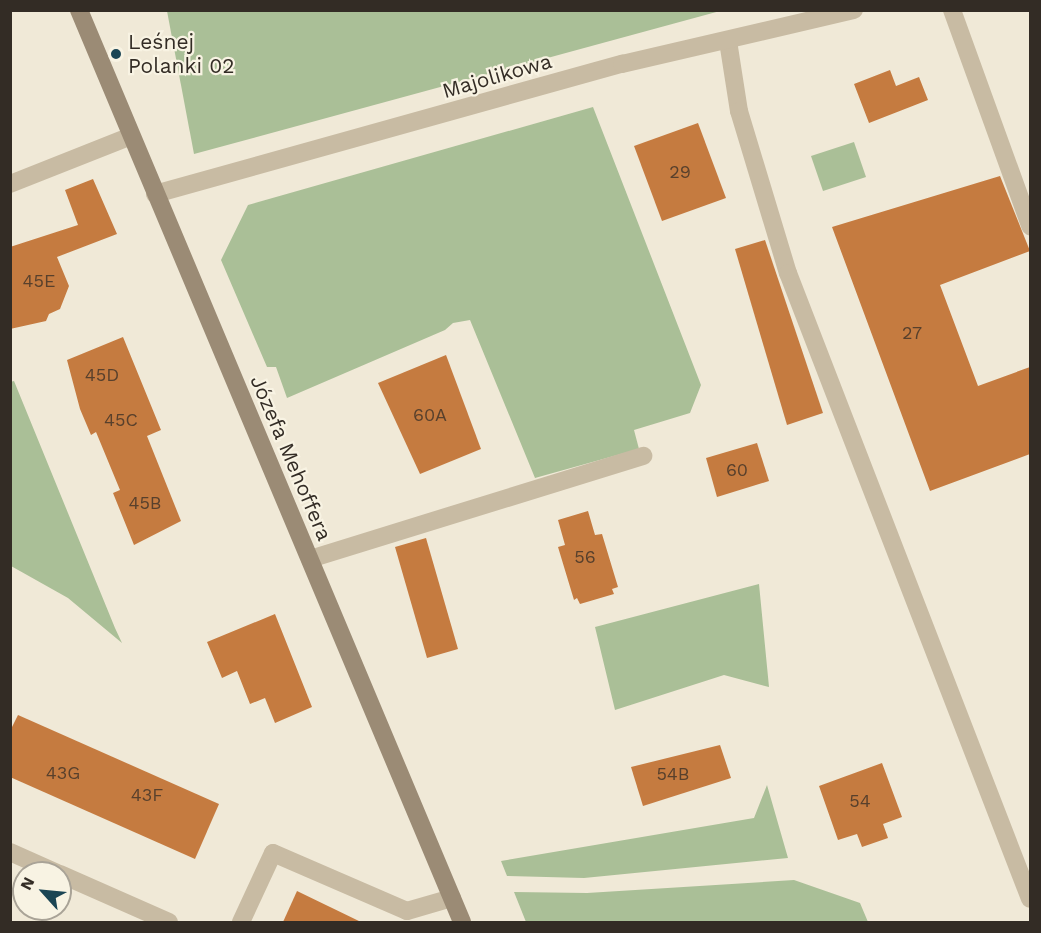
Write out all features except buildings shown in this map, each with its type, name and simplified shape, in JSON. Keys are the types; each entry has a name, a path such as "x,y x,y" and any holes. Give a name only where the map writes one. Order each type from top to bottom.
{"street":[{"name":"Józefa Mehoffera","path":"79,10 462,922"},
{"name":"Majolikowa","path":"155,194 621,64 854,10"},
{"path":"952,10 1030,226"},
{"path":"728,41 739,111 788,273 1030,899"},
{"path":"10,184 131,136"},
{"path":"310,559 643,456"},
{"path":"10,852 30,861"},
{"path":"241,922 273,853 407,910 452,898"},
{"path":"72,880 169,922"}],"green space":[{"path":"167,10 720,11 194,154"},
{"path":"593,107 701,385 690,413 634,430 639,449 535,478 470,320 453,323 445,330 287,398 276,367 267,367 221,260 248,205"},
{"path":"854,142 866,177 823,191 811,156"},
{"path":"14,381 122,643 68,598 11,566 10,382"},
{"path":"759,584 769,687 724,675 615,710 595,627"},
{"path":"767,785 788,858 584,878 507,876 501,861 754,818"},
{"path":"794,880 860,903 868,922 526,922 514,892 587,893"}],"place":[{"name":"Leśnej Polanki 02","path":"116,54"}]}
